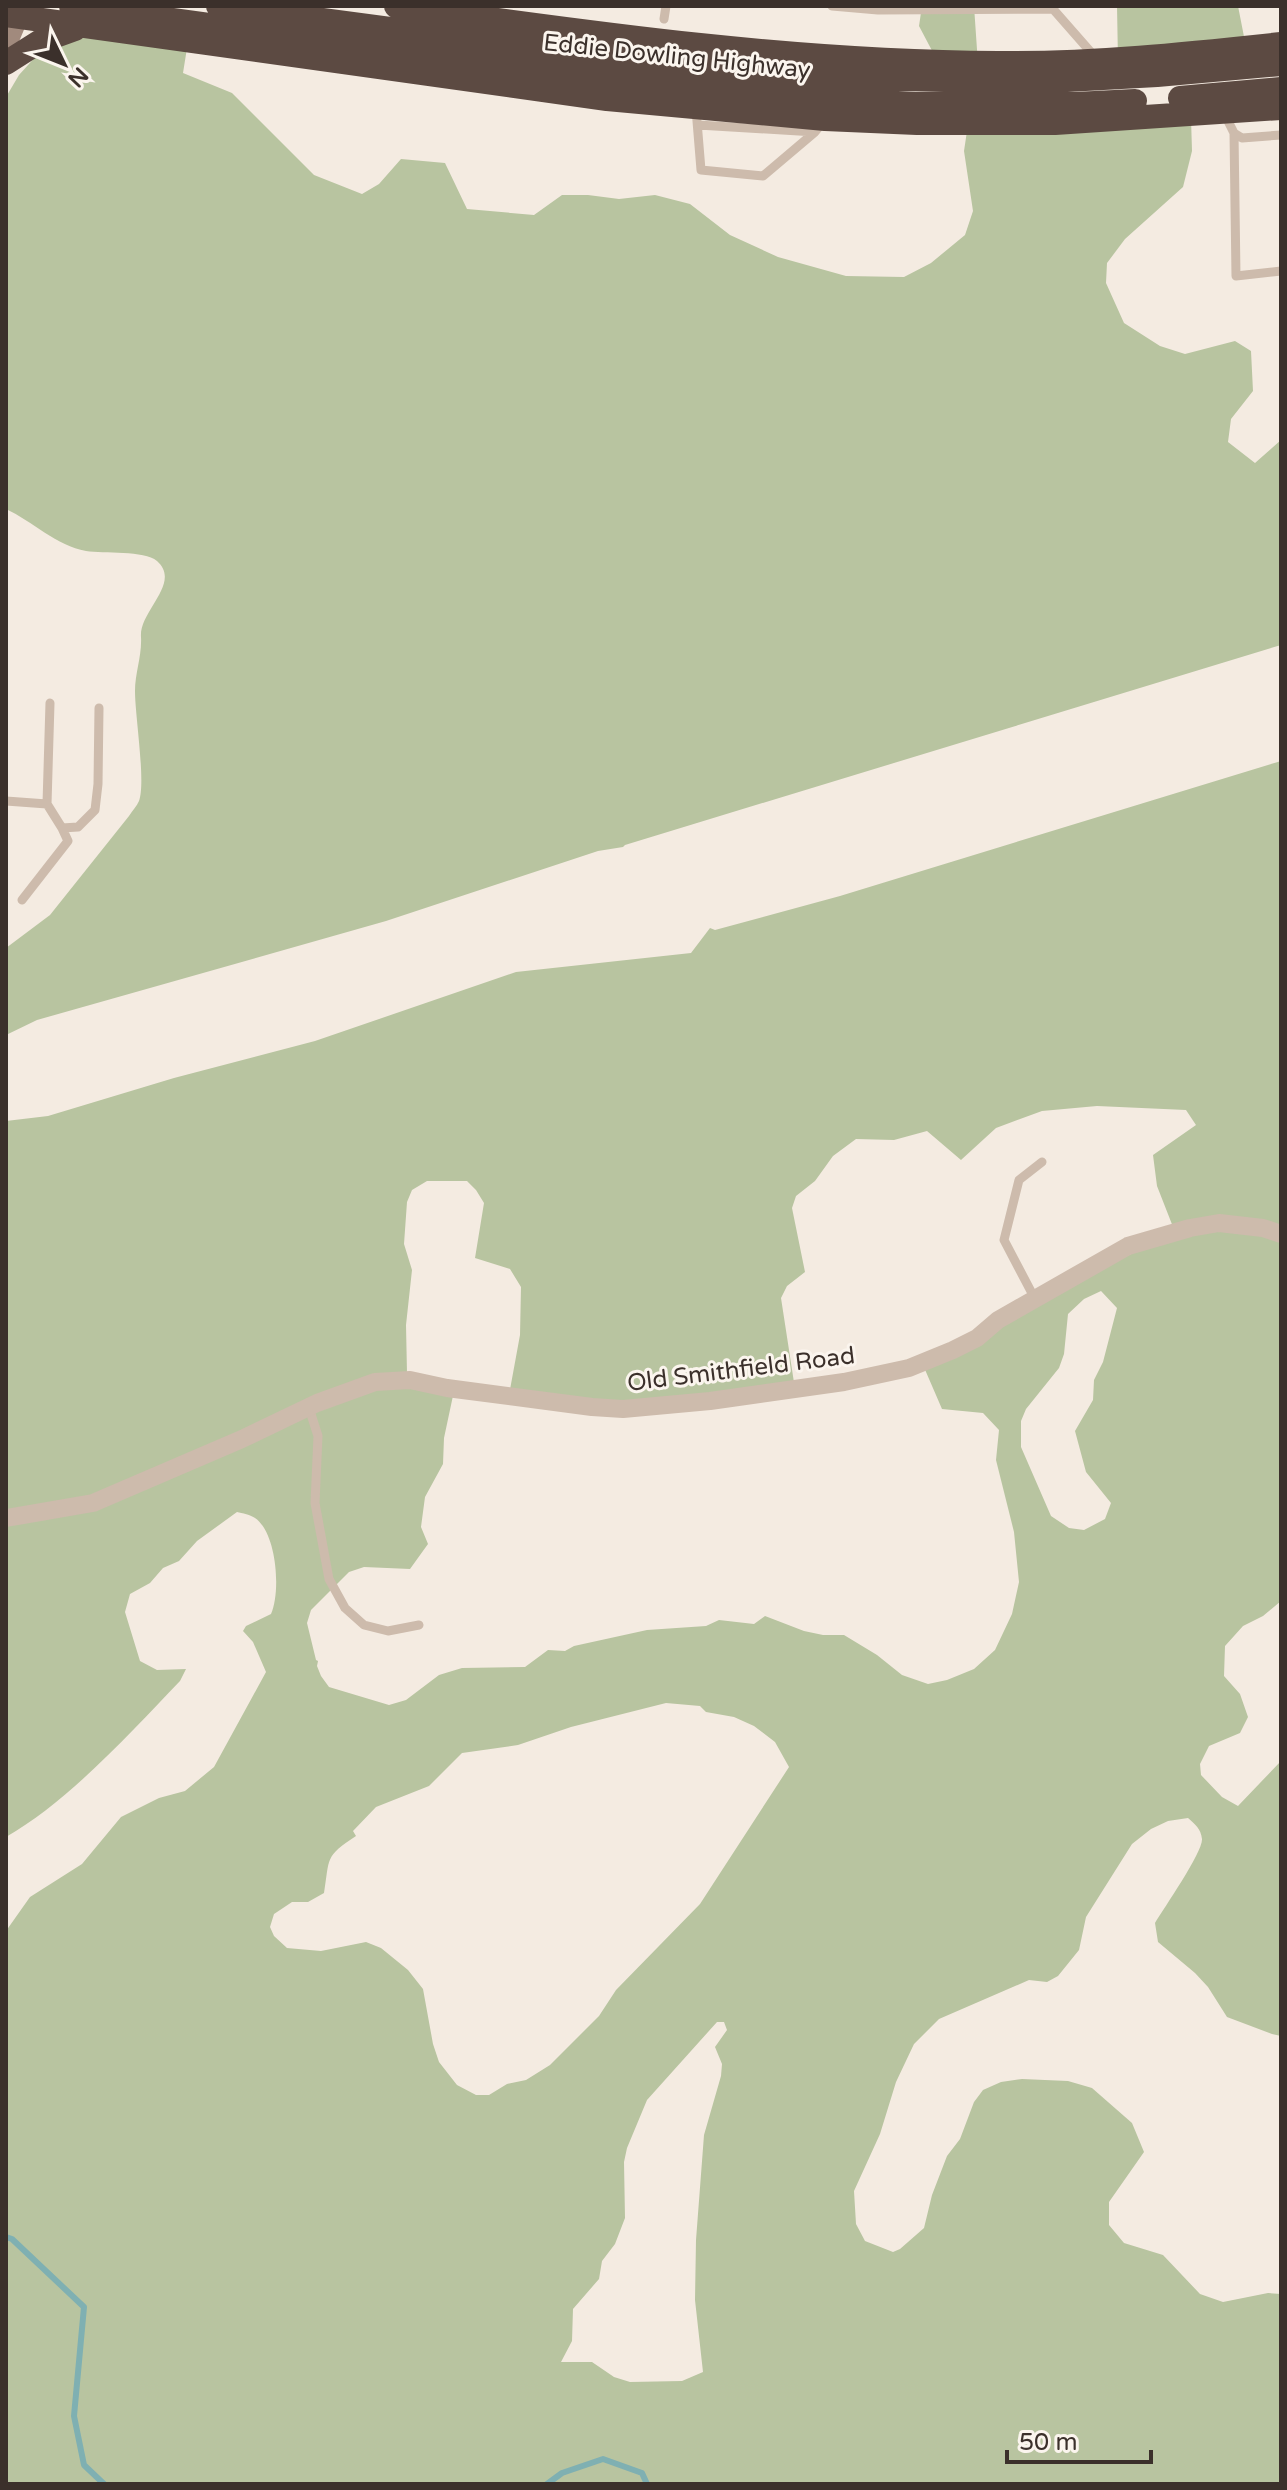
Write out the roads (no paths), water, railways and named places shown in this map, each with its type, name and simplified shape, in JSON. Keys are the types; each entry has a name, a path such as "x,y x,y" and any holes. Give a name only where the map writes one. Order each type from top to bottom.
{"highway":[{"name":"Eddie Dowling Highway","path":"218,6 631,61 817,77 1031,82 1281,64"},
{"path":"396,6 616,37 783,54 935,62 1098,60 1281,44"},
{"path":"16,13 81,14 607,99 697,117 820,126 1229,123 1281,108"},
{"name":"Eddie Dowling Highway","path":"81,14 613,80 806,99 915,104 1075,104 1191,98 1281,89"},
{"path":"6,63 81,14"}],"main road":[{"path":"6,47 16,13"}],"street":[{"name":"Old Smithfield Road","path":"6,1518 93,1503 375,1382 410,1380 447,1388 623,1409 710,1401 844,1382 909,1368 965,1344 998,1320 1128,1246 1219,1223 1263,1228 1281,1234"}],"lane":[{"path":"664,19 666,6"},
{"path":"832,6 878,10 1052,7 1098,60"},
{"path":"697,117 701,170 763,176 820,126"},
{"path":"1229,123 1242,138 1281,135"},
{"path":"1229,123 1236,276 1281,271"},
{"path":"22,900 68,841 47,804 50,703"},
{"path":"62,828 78,827 95,810 99,708"},
{"path":"6,801 47,804"},
{"path":"1035,1299 1004,1240 1019,1180 1042,1162"},
{"path":"309,1408 318,1436 315,1503 329,1579 345,1608 364,1625 388,1631 419,1625"}],"waterway":[{"path":"6,2237 12,2239 84,2307 74,2416 84,2465 104,2484"},
{"path":"547,2484 562,2473 603,2459 642,2473 647,2484"}]}
